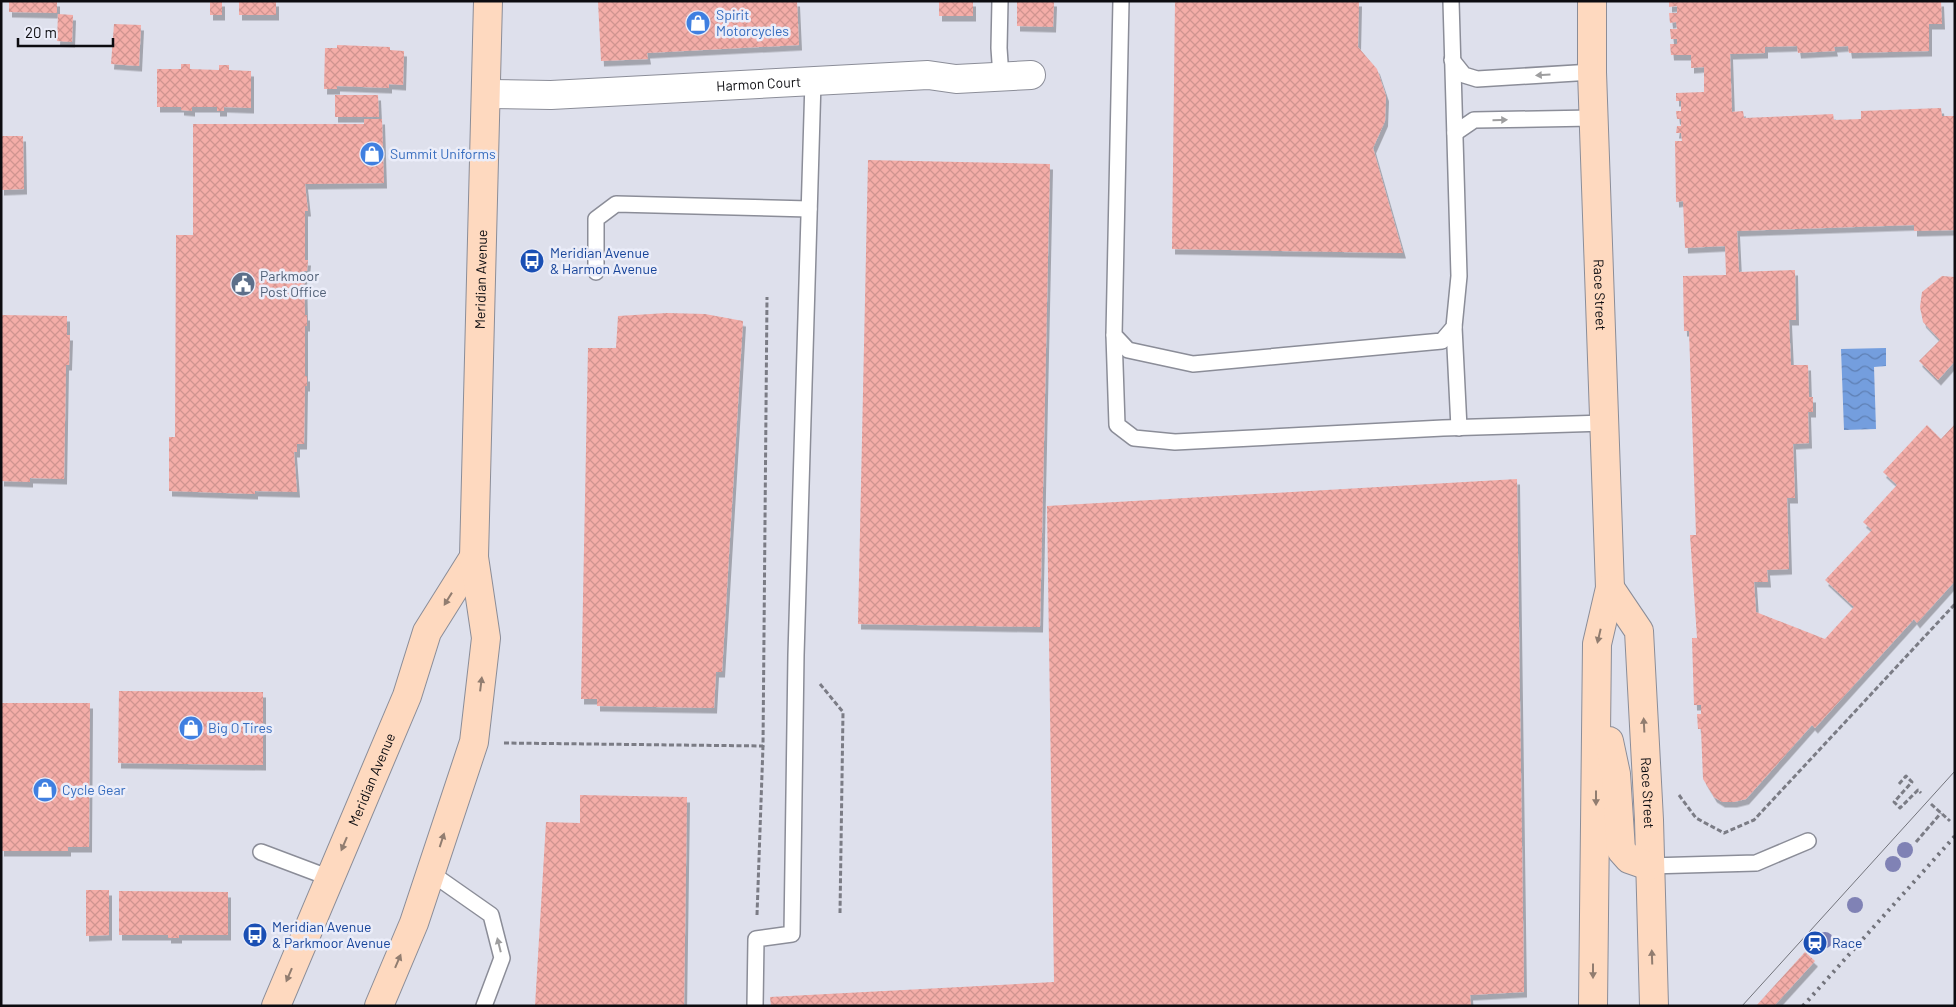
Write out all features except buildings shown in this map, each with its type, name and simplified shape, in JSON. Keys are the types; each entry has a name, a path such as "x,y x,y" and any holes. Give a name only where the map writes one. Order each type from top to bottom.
{"main road":[{"name":"Meridian Avenue","path":"378,1006 414,923 474,742 486,638 474,557 488,1"},
{"name":"Race Street","path":"1592,1 1593,118 1610,588 1597,644 1593,1006"},
{"name":"Meridian Avenue","path":"276,1006 407,696 427,632 474,557"},
{"name":"Race Street","path":"1610,588 1639,631 1654,1006"},
{"path":"1597,709 1610,744 1616,774 1621,850 1629,859 1649,866"}],"street":[{"name":"Harmon Court","path":"487,94 551,95 928,75 956,79 1031,75"}],"lane":[{"path":"1000,1 999,48 1002,77"},
{"path":"1121,1 1114,335 1117,425 1134,438 1175,442 1605,423"},
{"path":"1451,1 1459,276 1454,328 1459,428"},
{"path":"1452,60 1464,75 1477,79 1592,72"},
{"path":"755,1006 756,939 792,934 796,655 812,81"},
{"path":"1455,133 1474,120 1593,118"},
{"path":"596,272 596,219 616,204 809,209"},
{"path":"1114,335 1128,350 1193,364 1442,342 1454,328"},
{"path":"1649,866 1756,863 1808,841"},
{"path":"261,852 330,878"},
{"path":"431,873 491,915 502,958 487,999"}],"path":[{"path":"756,939 763,746 767,297"},
{"path":"1676,790 1696,818 1724,832 1754,820 1955,604"},
{"path":"764,655 796,655 843,712 840,913"},
{"path":"501,743 763,746"},
{"path":"1899,784 1906,776 1912,782 1894,802 1900,808 1918,790 1921,793"},
{"path":"1931,804 1950,821"},
{"path":"1916,842 1941,813"}],"water":[{"path":"1886,348 1886,366 1874,367 1876,429 1844,430 1841,349"}],"tram line":[{"path":"1742,1006 1955,771"}],"railway":[{"path":"1803,1006 1955,836"}],"place":[{"name":"Spirit Motorcycles","path":"698,23"},
{"name":"Summit Uniforms","path":"372,154"},
{"name":"Meridian Avenue & Harmon Avenue","path":"532,261"},
{"name":"Parkmoor Post Office","path":"243,284"},
{"name":"Big O Tires","path":"191,728"},
{"name":"Cycle Gear","path":"45,790"},
{"name":"Meridian Avenue & Parkmoor Avenue","path":"255,935"},
{"name":"Race","path":"1815,943"}]}
